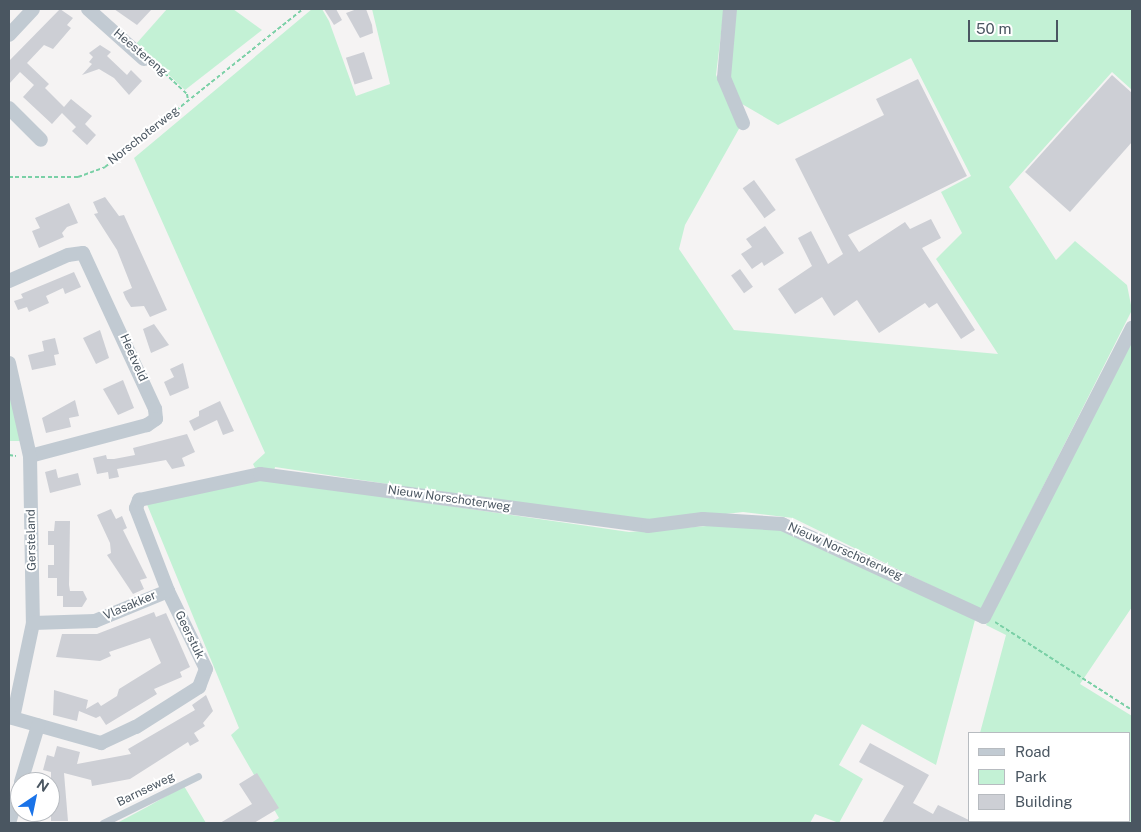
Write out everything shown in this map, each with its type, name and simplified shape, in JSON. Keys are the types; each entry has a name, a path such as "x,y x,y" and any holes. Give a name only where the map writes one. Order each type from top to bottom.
{"street":[{"path":"9,35 33,9"},
{"name":"Heestereng","path":"88,9 144,59"},
{"path":"730,9 724,78 743,123"},
{"path":"9,108 41,140"},
{"name":"Heetveld","path":"9,281 68,255 83,253 155,408 156,419 147,425 30,456"},
{"path":"984,617 1132,328"},
{"name":"Gersteland","path":"9,363 30,456 33,623 11,718"},
{"name":"Nieuw Norschoterweg","path":"139,500 260,474 648,526 703,519 763,521 816,537 984,617"},
{"name":"Geerstuk","path":"11,718 101,743 136,727 199,687 206,669 168,591 137,517 139,500"},
{"name":"Vlasakker","path":"33,623 95,621 168,591"},
{"path":"24,772 38,726"}],"lane":[{"name":"Barnseweg","path":"103,823 198,776"}],"path":[{"name":"Norschoterweg","path":"9,177 67,178 93,173 206,88 303,9"},
{"name":"Heestereng","path":"144,59 152,61 187,94 188,100"},
{"path":"984,617 1005,627 1132,710"}],"green space":[{"path":"167,9 233,9 262,30 185,90 136,44"},
{"path":"312,9 322,9 329,21 356,96 390,84 372,9 724,9 716,75 740,127 685,225 679,249 734,330 998,354 936,259 962,233 941,192 971,176 911,58 778,125 742,104 729,76 736,9 1132,9 1132,90 1112,72 1009,187 1056,260 1075,241 1127,285 1132,310 981,610 793,518 743,512 646,523 275,467 274,472 256,470 253,464 265,453 134,158"},
{"path":"1132,339 1132,607 1080,684 1132,716 1132,823 998,823 1131,822 1131,732 980,732 1006,635 986,625"},
{"path":"9,390 21,441 9,441"},
{"path":"255,478 629,532 745,523 786,529 975,620 936,765 862,724 839,765 863,779 839,823 815,814 810,823 271,823 279,818 231,735 239,728 146,502"},
{"path":"184,786 206,823 117,823 147,807"}],"building":[{"path":"60,9 73,18 67,25 71,28 53,49 44,45 27,63 49,84 45,88 64,107 71,99 92,116 85,124 96,135 87,145 72,131 76,127 62,113 52,124 23,97 34,85 20,72 9,84 9,61"},
{"path":"114,9 152,9 137,25"},
{"path":"324,9 336,9 342,20 334,25"},
{"path":"357,9 366,9 373,33 360,38 346,13"},
{"path":"100,45 111,52 107,56 127,75 131,70 142,81 129,95 114,78 99,69 82,75 92,64 89,62 93,57 89,53"},
{"path":"364,52 373,79 355,85 346,58"},
{"path":"1112,75 1132,93 1132,142 1070,212 1025,172"},
{"path":"918,79 967,176 848,235 859,252 905,222 910,229 931,219 941,238 922,248 975,330 961,339 937,303 929,308 925,303 879,333 857,300 834,316 822,297 795,314 778,289 812,266 798,238 811,231 828,264 843,254 795,159 884,115 876,99"},
{"path":"754,180 776,210 764,218 743,188"},
{"path":"105,197 119,216 124,215 167,310 150,317 144,306 131,307 126,299 123,292 132,288 117,250 94,214 98,213 93,202"},
{"path":"69,203 78,223 67,227 62,233 64,237 39,248 32,231 40,228 35,218"},
{"path":"765,226 784,253 764,266 762,262 752,269 741,254 752,247 746,239"},
{"path":"740,269 753,287 744,293 731,275"},
{"path":"74,272 81,287 65,294 63,288 46,296 49,303 29,312 27,307 18,310 14,301 23,298 21,294"},
{"path":"154,324 169,345 151,353 143,329"},
{"path":"100,330 109,358 96,364 83,338"},
{"path":"55,338 59,354 54,355 56,365 32,370 28,355 44,351 42,341"},
{"path":"183,363 189,388 170,396 164,382 174,377 170,369"},
{"path":"123,380 134,408 118,415 103,389"},
{"path":"75,400 79,416 69,418 71,427 46,433 42,418"},
{"path":"220,401 234,431 223,435 217,420 194,431 189,421 199,416 199,411"},
{"path":"187,434 195,452 182,458 185,466 172,469 166,460 117,469 119,477 109,479 108,472 97,474 93,458 106,455 107,459 114,459 135,455 133,448"},
{"path":"56,469 58,478 78,473 81,485 50,493 45,472"},
{"path":"111,509 116,519 122,516 127,528 123,530 147,578 140,580 144,589 133,594 107,555 111,553 110,543 97,515"},
{"path":"55,521 70,521 69,585 70,591 83,591 87,599 82,607 63,607 63,596 57,596 57,578 48,578 48,565 54,565 54,545 48,545 48,531 54,531"},
{"path":"154,612 156,617 166,613 190,667 180,672 182,677 154,689 157,694 106,725 100,716 96,718 79,711 77,721 53,715 54,690 88,700 86,709 98,702 101,706 117,696 119,689 161,663 150,638 109,652 111,656 100,661 56,657 62,634 97,634"},
{"path":"206,695 213,711 203,723 205,726 194,733 199,741 190,746 188,742 130,779 92,786 91,780 64,773 68,821 60,821 60,772 43,770 47,755 54,757 57,746 80,752 77,764 131,754 128,749 195,710 192,705"},
{"path":"870,743 929,775 913,803 933,814 938,805 968,820 968,822 975,823 882,823 904,786 859,762"},
{"path":"257,773 279,808 254,823 220,823 252,804 239,784"}]}
